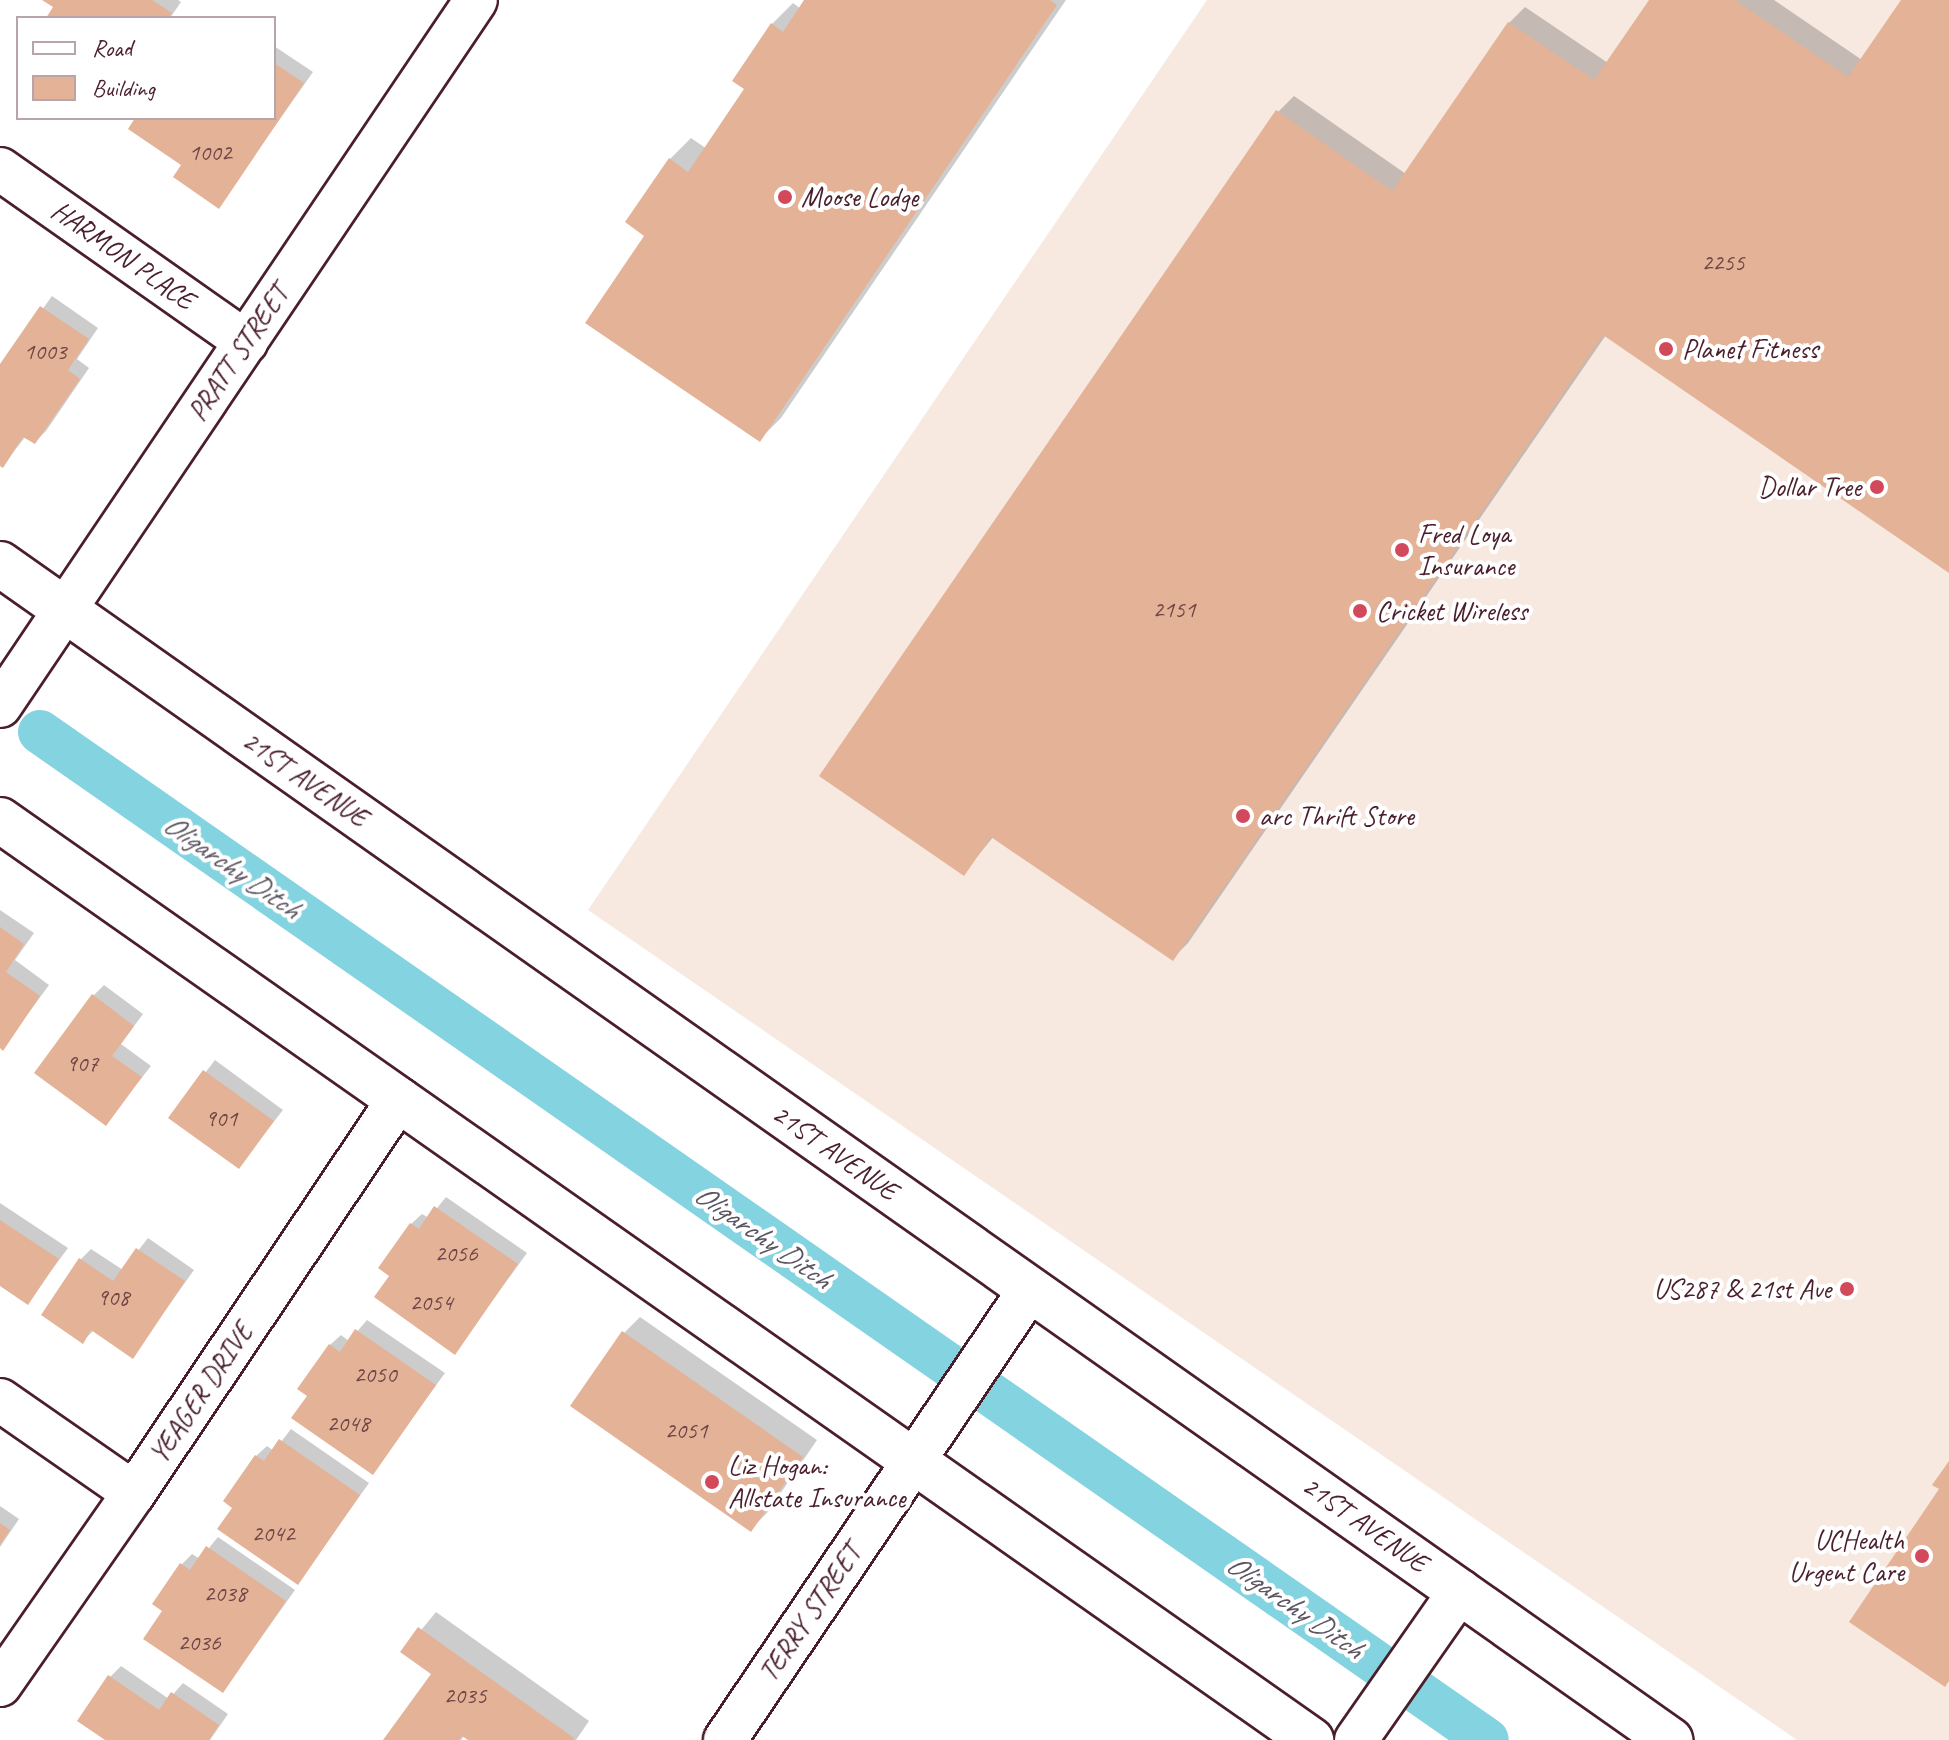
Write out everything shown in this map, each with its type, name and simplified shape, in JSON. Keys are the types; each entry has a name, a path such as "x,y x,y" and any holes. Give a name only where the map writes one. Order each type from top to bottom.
{"street":[{"name":"PRATT STREET","path":"0,706 476,0"},
{"name":"HARMON PLACE","path":"0,169 246,342"},
{"name":"21ST AVENUE","path":"0,564 1670,1740"},
{"path":"0,820 1311,1740"},
{"name":"YEAGER DRIVE","path":"0,1685 134,1493 399,1099"},
{"name":"TERRY STREET","path":"725,1740 1030,1289"},
{"path":"0,1400 134,1493"},
{"path":"1356,1740 1460,1591"}],"shaded area":[{"path":"1207,0 1949,0 1949,1740 1797,1740 588,910"}],"building":[{"path":"42,0 152,0 172,13 170,16 47,16 53,7"},
{"name":"Moose Lodge","path":"804,0 1050,0 1057,5 760,442 585,323 644,236 625,222 669,158 688,172 744,89 732,81 771,23 783,32"},
{"path":"1649,0 1735,0 1848,77 1901,0 1949,0 1949,573 1603,335 1173,961 991,837 964,876 819,776 1276,110 1392,191 1508,22 1594,80"},
{"path":"276,64 304,83 219,209 173,177 181,165 128,129 134,120 276,120"},
{"path":"40,306 89,339 68,370 80,379 35,444 23,437 3,468 0,466 0,364"},
{"path":"0,927 24,944 6,972 40,996 3,1051 0,1048"},
{"path":"92,994 134,1026 112,1056 142,1077 106,1126 34,1073"},
{"path":"203,1070 274,1121 239,1169 168,1118"},
{"path":"434,1206 518,1264 455,1355 374,1297 389,1276 378,1268 410,1223 419,1229"},
{"path":"0,1220 59,1259 28,1305 0,1286"},
{"path":"136,1248 185,1281 133,1359 91,1330 83,1344 41,1315 79,1258 113,1281"},
{"path":"355,1329 436,1385 373,1475 291,1418 307,1396 297,1389 329,1344 340,1352"},
{"path":"622,1331 803,1457 751,1532 570,1406"},
{"path":"279,1439 360,1495 298,1585 217,1529 232,1508 223,1501 255,1455 264,1461"},
{"name":"UCHealth Urgent Care","path":"1949,1461 1949,1681 1945,1687 1849,1622 1939,1489 1932,1485"},
{"path":"0,1523 10,1530 0,1545"},
{"path":"206,1546 286,1601 223,1693 143,1639 162,1611 152,1604 180,1563 190,1570"},
{"path":"418,1627 573,1740 468,1740 462,1736 459,1740 383,1740 431,1674 400,1652"},
{"path":"108,1675 159,1710 171,1692 219,1725 209,1740 105,1740 77,1721"}],"waterway":[{"name":"Oligarchy Ditch","path":"40,732 1487,1740"}],"place":[{"name":"Moose Lodge","path":"785,197"},
{"name":"Planet Fitness","path":"1666,349"},
{"name":"Dollar Tree","path":"1877,487"},
{"name":"Fred Loya Insurance","path":"1402,550"},
{"name":"Cricket Wireless","path":"1360,611"},
{"name":"arc Thrift Store","path":"1243,816"},
{"name":"US287 & 21st Ave","path":"1847,1289"},
{"name":"Liz Hogan: Allstate Insurance","path":"712,1482"},
{"name":"UCHealth Urgent Care","path":"1922,1556"}]}
